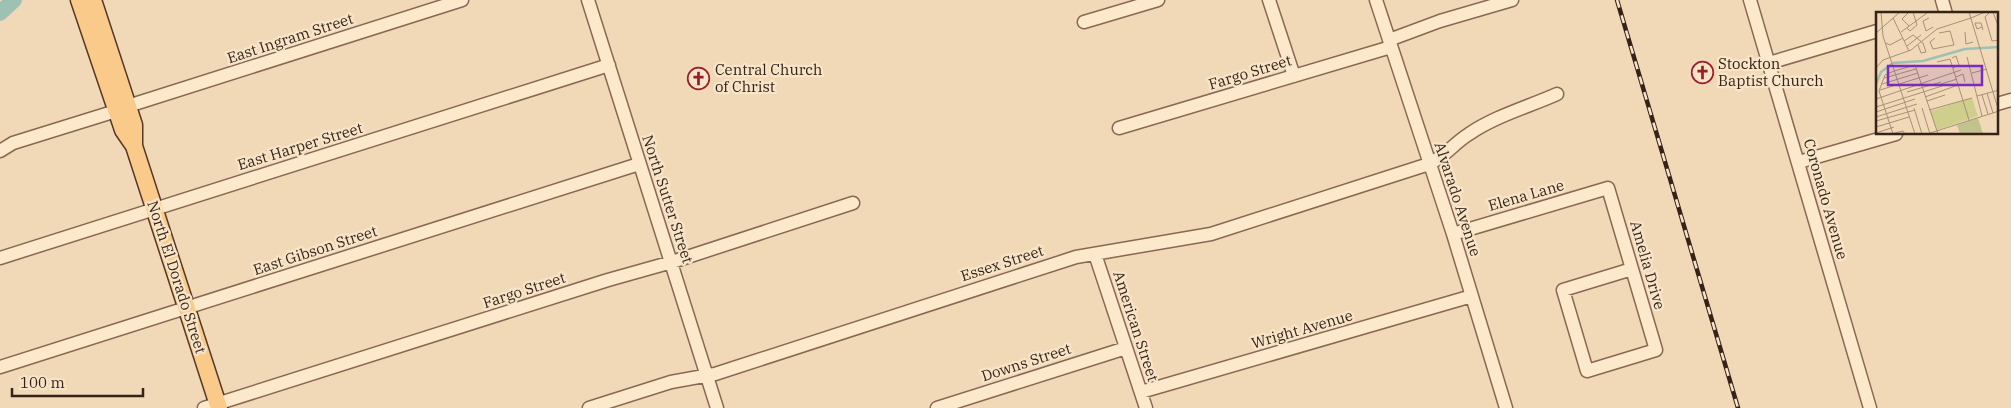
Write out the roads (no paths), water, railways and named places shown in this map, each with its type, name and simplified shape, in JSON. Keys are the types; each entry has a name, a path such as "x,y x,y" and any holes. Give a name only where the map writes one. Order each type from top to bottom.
{"main road":[{"name":"North El Dorado Street","path":"80,0 122,108 134,125 134,146 188,308 214,407"},
{"name":"North El Dorado Street","path":"93,0 122,108"}],"street":[{"name":"East Ingram Street","path":"0,151 13,143 462,0"},
{"name":"North Sutter Street","path":"588,0 717,408"},
{"path":"1084,22 1158,0"},
{"path":"1269,0 1294,76"},
{"name":"Alvarado Avenue","path":"1376,0 1453,234 1506,408"},
{"name":"Fargo Street","path":"1119,128 1294,76 1390,44 1440,21 1512,0"},
{"name":"Coronado Avenue","path":"1750,0 1870,408"},
{"path":"1769,63 1876,31"},
{"name":"East Harper Street","path":"0,258 609,65"},
{"name":"Essex Street","path":"589,408 671,382 706,376 1076,257 1211,234 1429,164 1443,156 1468,134 1510,113 1557,94"},
{"path":"1998,104 2011,100"},
{"path":"1799,162 1893,135"},
{"name":"East Gibson Street","path":"0,367 639,164"},
{"name":"Elena Lane","path":"1453,234 1608,188"},
{"name":"Amelia Drive","path":"1608,188 1632,269 1656,350 1587,371 1563,290 1632,269"},
{"name":"Fargo Street","path":"214,407 853,203"},
{"name":"American Street","path":"1095,254 1146,408"},
{"name":"Wright Avenue","path":"1141,392 1472,296"},
{"name":"Downs Street","path":"937,408 1126,348"}],"waterway":[{"path":"0,13 14,0"}],"railway":[{"path":"1617,0 1738,408"}],"place":[{"name":"Stockton Baptist Church","path":"1702,72"},
{"name":"Central Church of Christ","path":"699,78"}]}
